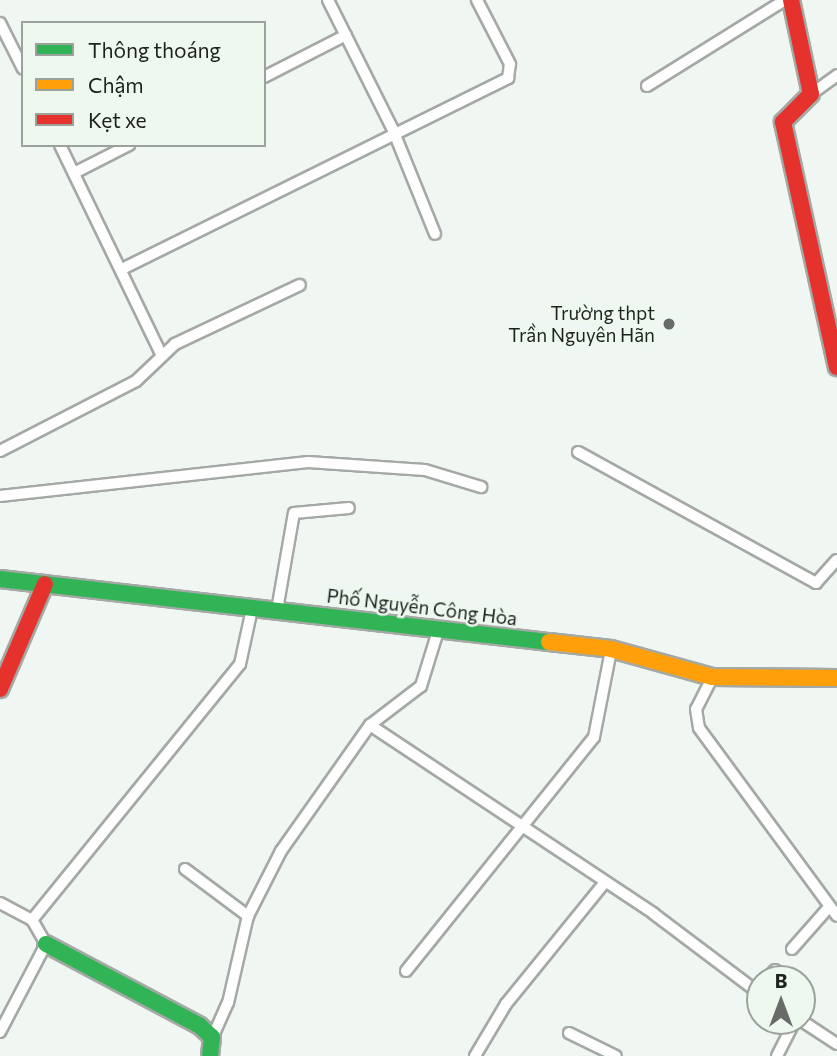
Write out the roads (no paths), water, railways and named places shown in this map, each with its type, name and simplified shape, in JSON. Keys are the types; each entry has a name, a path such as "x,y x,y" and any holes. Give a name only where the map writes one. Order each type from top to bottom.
{"street":[{"path":"791,0 811,94 783,122 837,367"},
{"name":"Phố Nguyễn Công Hòa","path":"0,579 611,649 712,677 837,678"},
{"path":"0,690 45,584"},
{"path":"46,944 212,1037 210,1056"}],"lane":[{"path":"328,0 394,130 435,234"},
{"path":"122,269 510,74 477,0"},
{"path":"647,86 785,0"},
{"path":"0,23 21,65"},
{"path":"266,76 346,35"},
{"path":"811,94 837,75"},
{"path":"61,147 161,354"},
{"path":"74,173 125,147"},
{"path":"0,451 136,381 161,354 300,285"},
{"path":"578,452 816,583 837,560"},
{"path":"0,496 308,462 425,470 481,487"},
{"path":"277,610 294,513 349,508"},
{"path":"32,920 240,664 253,608"},
{"path":"212,1037 228,1003 248,916 281,851 370,725 421,685 438,630"},
{"path":"406,971 520,825 594,737 611,649"},
{"path":"712,677 696,709 699,728 835,914 792,949"},
{"path":"370,725 746,981"},
{"path":"185,869 248,916"},
{"path":"475,1056 506,1004 604,882"},
{"path":"0,903 32,920 46,944 0,1032"},
{"path":"816,1030 837,1044"},
{"path":"569,1033 616,1056"},
{"path":"777,1056 788,1035"}],"place":[{"name":"Trường thpt Trần Nguyên Hãn","path":"669,324"}]}
